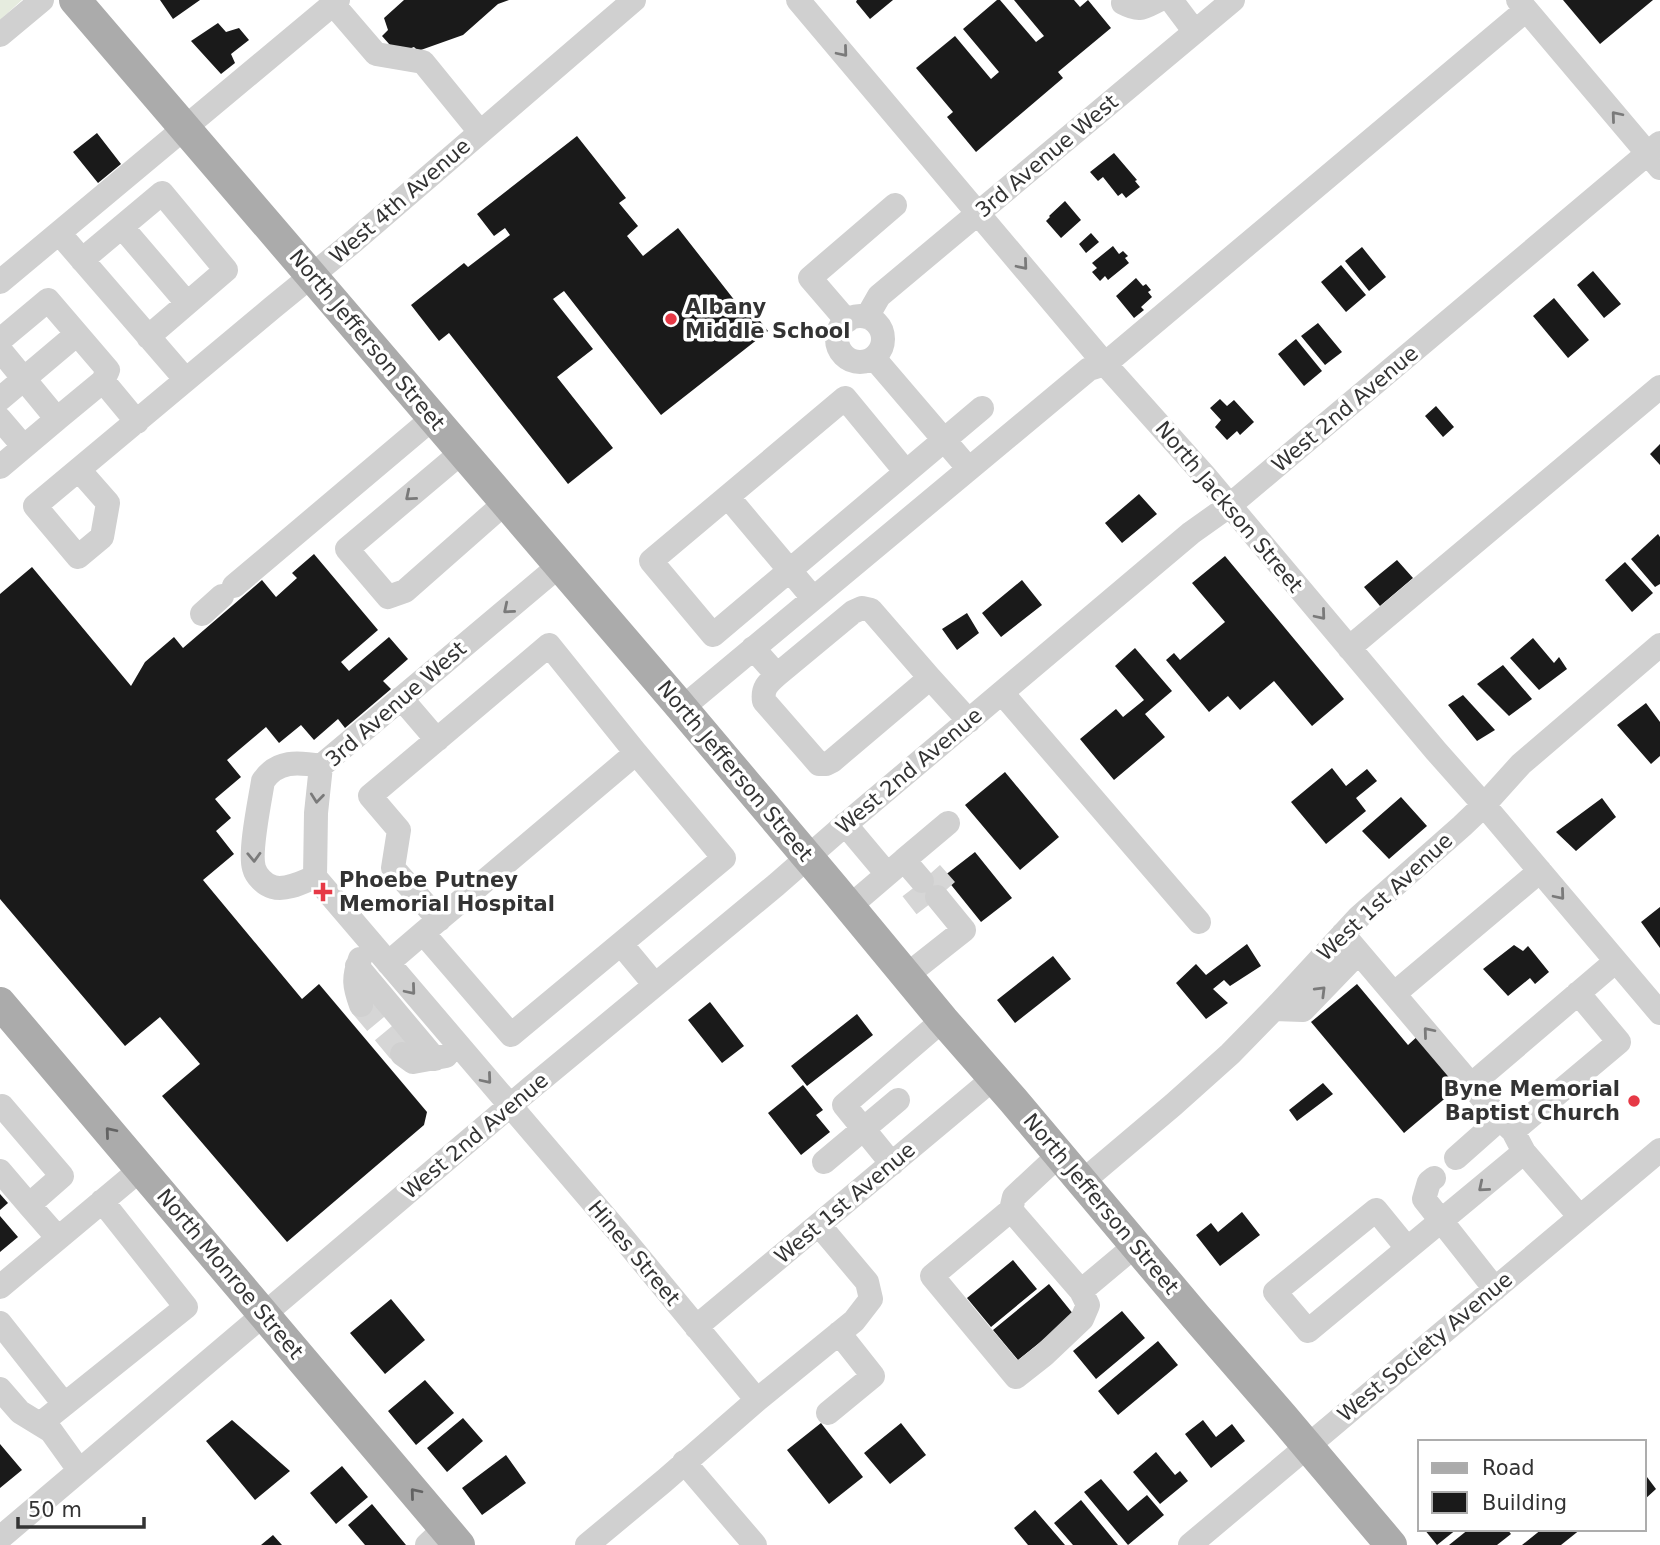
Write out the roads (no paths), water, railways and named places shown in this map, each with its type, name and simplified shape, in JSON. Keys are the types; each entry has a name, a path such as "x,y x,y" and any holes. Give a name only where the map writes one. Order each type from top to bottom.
{"main road":[{"name":"North Jefferson Street","path":"75,0 682,708 943,1020 1391,1545"},
{"name":"North Monroe Street","path":"5,1020 141,1169 264,1314 444,1539"}],"street":[{"path":"0,35 43,0"},
{"name":"West 4th Avenue","path":"79,470 108,503 102,537 78,557 35,506 312,276 634,0"},
{"name":"North Jackson Street","path":"799,0 1105,364 1660,1013"},
{"path":"1123,3 1134,9 1145,8 1159,0"},
{"path":"1171,0 1195,32"},
{"name":"3rd Avenue West","path":"857,319 879,296 1233,0"},
{"path":"0,282 336,2 376,54 423,62 480,132"},
{"path":"682,708 1089,369 1105,364 1522,5 1656,155"},
{"name":"West 2nd Avenue","path":"0,1538 1191,533 1229,506 1656,155"},
{"path":"82,260 162,193 226,270 148,337"},
{"path":"857,319 810,278 895,205"},
{"path":"122,227 187,303"},
{"path":"59,233 186,380"},
{"path":"0,340 48,300 108,370 103,381 0,467"},
{"path":"857,319 874,320 883,339 874,358 859,362 845,356 838,342 841,327 857,319"},
{"path":"0,399 77,334"},
{"path":"0,350 57,419"},
{"path":"874,358 969,469"},
{"path":"103,381 137,422"},
{"path":"1349,648 1660,387"},
{"path":"906,472 845,398 651,561 713,635 982,408"},
{"path":"202,614 433,418"},
{"path":"0,419 24,447"},
{"path":"462,452 347,549 388,597 405,591 506,502"},
{"path":"728,497 813,598"},
{"name":"3rd Avenue West","path":"315,877 316,813 321,766 560,565"},
{"path":"930,678 826,764 819,764 764,701 762,693 765,686 777,675 853,612 862,608 871,610 969,721"},
{"path":"549,645 724,858 511,1035 431,926 393,867 399,830 370,796 437,740 549,645"},
{"name":"West 1st Avenue","path":"1082,1182 1173,1105 1230,1054 1274,1009 1351,944 1359,917 1484,805 1521,764 1660,645"},
{"path":"753,648 777,675"},
{"path":"1002,693 1199,922"},
{"path":"401,698 437,740"},
{"path":"388,963 636,753"},
{"path":"321,766 281,766 269,772 263,781 252,856 256,872 261,880 271,887 282,888 315,877 510,1107"},
{"path":"922,885 948,823"},
{"path":"845,824 922,885 964,930 906,975"},
{"path":"1395,993 1540,871"},
{"path":"849,907 922,885"},
{"path":"361,1005 354,987 357,966 367,939"},
{"path":"621,944 655,985"},
{"path":"1351,944 1472,1084 1580,1217"},
{"path":"1472,1084 1616,961"},
{"path":"357,966 435,1059"},
{"path":"1407,1248 1376,1210 1276,1292 1308,1331 1441,1221 1512,1134 1619,1042 1578,993"},
{"path":"892,1164 844,1105 943,1020"},
{"path":"402,1054 413,1062 463,1052"},
{"name":"West 1st Avenue","path":"696,1327 994,1078"},
{"path":"824,1163 898,1100"},
{"path":"0,1108 2,1106 62,1176 29,1205"},
{"name":"Hines Street","path":"510,1107 619,1233 757,1400"},
{"path":"1456,1158 1512,1134"},
{"name":"West Society Avenue","path":"1190,1545 1660,1150"},
{"path":"1011,1210 1081,1291 1087,1305 1082,1319 1016,1377 932,1276 1011,1210 1014,1197 1059,1155"},
{"path":"0,1287 141,1169"},
{"path":"0,1171 58,1238"},
{"path":"1434,1178 1429,1182 1424,1199 1495,1289"},
{"path":"40,1424 186,1307 102,1201"},
{"path":"587,1545 757,1400 855,1321 871,1299 867,1282 819,1225"},
{"path":"1081,1291 1136,1245"},
{"path":"0,1323 64,1404"},
{"path":"828,1413 873,1376 839,1333"},
{"path":"0,1389 20,1412 51,1431 79,1470"},
{"path":"684,1462 755,1545"}],"tunnel":[{"path":"931,873 946,890"},
{"path":"912,889 926,907"},
{"path":"361,1005 402,1054"}],"place":[{"name":"Albany Middle School","path":"671,319"},
{"name":"Phoebe Putney Memorial Hospital","path":"323,892"},
{"name":"Byne Memorial Baptist Church","path":"1634,1101"}]}
